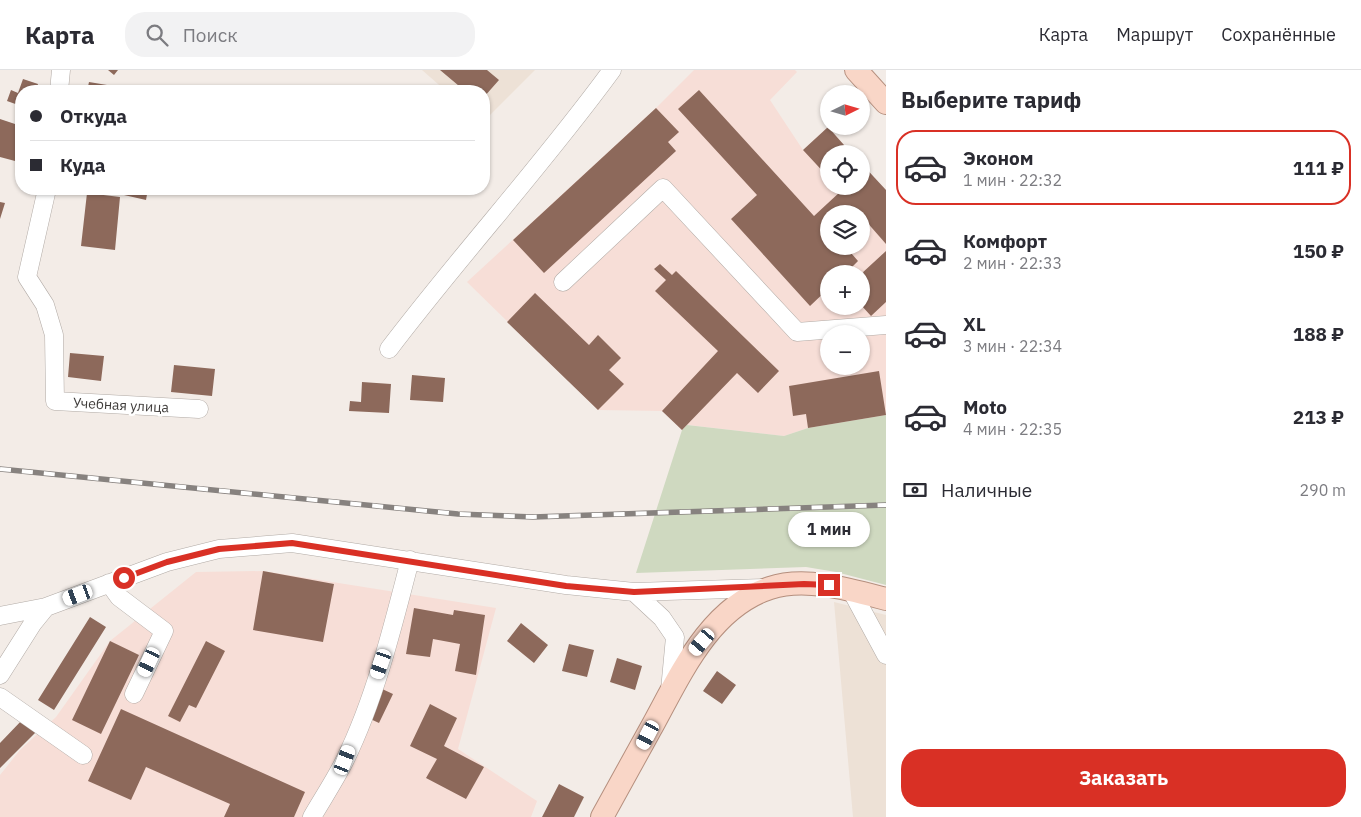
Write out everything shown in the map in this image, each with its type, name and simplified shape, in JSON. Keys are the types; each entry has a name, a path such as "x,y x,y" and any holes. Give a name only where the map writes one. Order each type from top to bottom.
{"main road":[{"path":"856,70 886,103"},
{"path":"602,817 691,656 731,609 771,587 812,585 851,590 886,599"}],"street":[{"path":"60,85 61,70"},
{"path":"389,349 439,284 530,177 612,70"},
{"path":"563,282 663,188 797,332 886,325"},
{"name":"Учебная улица","path":"46,195 27,277 45,306 54,335 55,401 199,409"},
{"path":"0,616 46,607 167,562 219,549 292,543 566,586 634,592 771,587"},
{"path":"312,817 345,760 370,695 391,633 410,560"},
{"path":"109,583 119,597 164,631 134,694"},
{"path":"851,590 886,655"},
{"path":"634,592 662,618 675,636 670,694"},
{"path":"0,675 33,623 46,607"},
{"path":"0,697 83,755"}],"shaded area":[{"path":"422,70 535,70 490,115 490,85 439,85"},
{"path":"694,70 795,70 797,72 770,100 803,150 820,134 835,135 844,145 820,145 820,195 870,195 870,187 886,190 886,415 808,428 784,436 688,425 682,430 662,411 598,410 467,282 656,108"},
{"path":"263,571 496,608 458,749 537,801 531,817 0,817 0,775 20,750 56,717 110,641 196,572"},
{"path":"834,602 886,615 886,817 853,817"}],"green space":[{"path":"886,415 886,585 836,572 806,567 636,573 682,430 687,425 784,436 808,428"}],"building":[{"path":"108,70 118,70 114,75"},
{"path":"440,70 487,70 499,80 490,90 490,85 458,85"},
{"path":"23,79 38,84 38,85 21,85"},
{"path":"89,82 107,85 88,85"},
{"path":"11,90 15,92 15,104 7,101"},
{"path":"699,90 814,216 820,210 820,255 853,255 858,261 854,265 820,265 820,297 810,306 731,219 757,195 678,109"},
{"path":"656,108 679,132 668,142 676,151 544,273 513,240"},
{"path":"0,119 15,124 15,161 0,157"},
{"path":"820,134 835,135 844,145 820,145 820,168 803,150"},
{"path":"870,173 886,190 886,244 870,226 870,205 826,205 837,195 870,195"},
{"path":"87,195 120,197 115,250 81,246"},
{"path":"124,195 147,195 146,200"},
{"path":"0,202 5,203 0,219"},
{"path":"886,251 886,302 871,316 870,315 870,266"},
{"path":"660,264 672,275 676,271 779,371 758,393 737,373 682,430 662,411 718,351 655,291 666,280 654,269"},
{"path":"535,293 589,345 598,335 621,358 609,370 624,384 598,410 507,322"},
{"path":"70,353 104,356 101,381 68,377"},
{"path":"174,365 215,369 212,396 171,392"},
{"path":"879,371 886,415 808,428 806,414 793,416 789,386 855,375 870,375 870,372"},
{"path":"412,375 445,378 443,402 410,400"},
{"path":"362,382 391,384 389,413 349,411 350,401 361,402"},
{"path":"263,571 334,584 323,642 253,630"},
{"path":"414,608 453,615 454,610 485,615 476,675 455,671 460,644 433,639 430,657 406,654"},
{"path":"90,617 106,627 54,710 38,700"},
{"path":"521,623 548,645 534,663 507,641"},
{"path":"110,641 139,655 101,734 72,720"},
{"path":"206,641 225,651 196,708 189,705 180,722 168,716"},
{"path":"569,644 594,650 587,677 562,671"},
{"path":"617,658 642,666 635,690 610,682"},
{"path":"717,671 736,685 722,704 703,691"},
{"path":"380,688 393,694 379,723 366,717"},
{"path":"430,704 457,718 444,746 484,767 466,799 426,778 437,759 410,746"},
{"path":"121,709 305,792 294,817 224,817 230,804 146,767 131,800 88,781"},
{"path":"23,719 36,732 0,768 0,743"},
{"path":"559,784 584,797 574,817 542,817"}],"railway":[{"path":"0,469 458,514 533,517 886,505"}],"route":[{"path":"124,578 167,562 219,549 292,543 566,586 634,592 804,584 829,585"}]}
